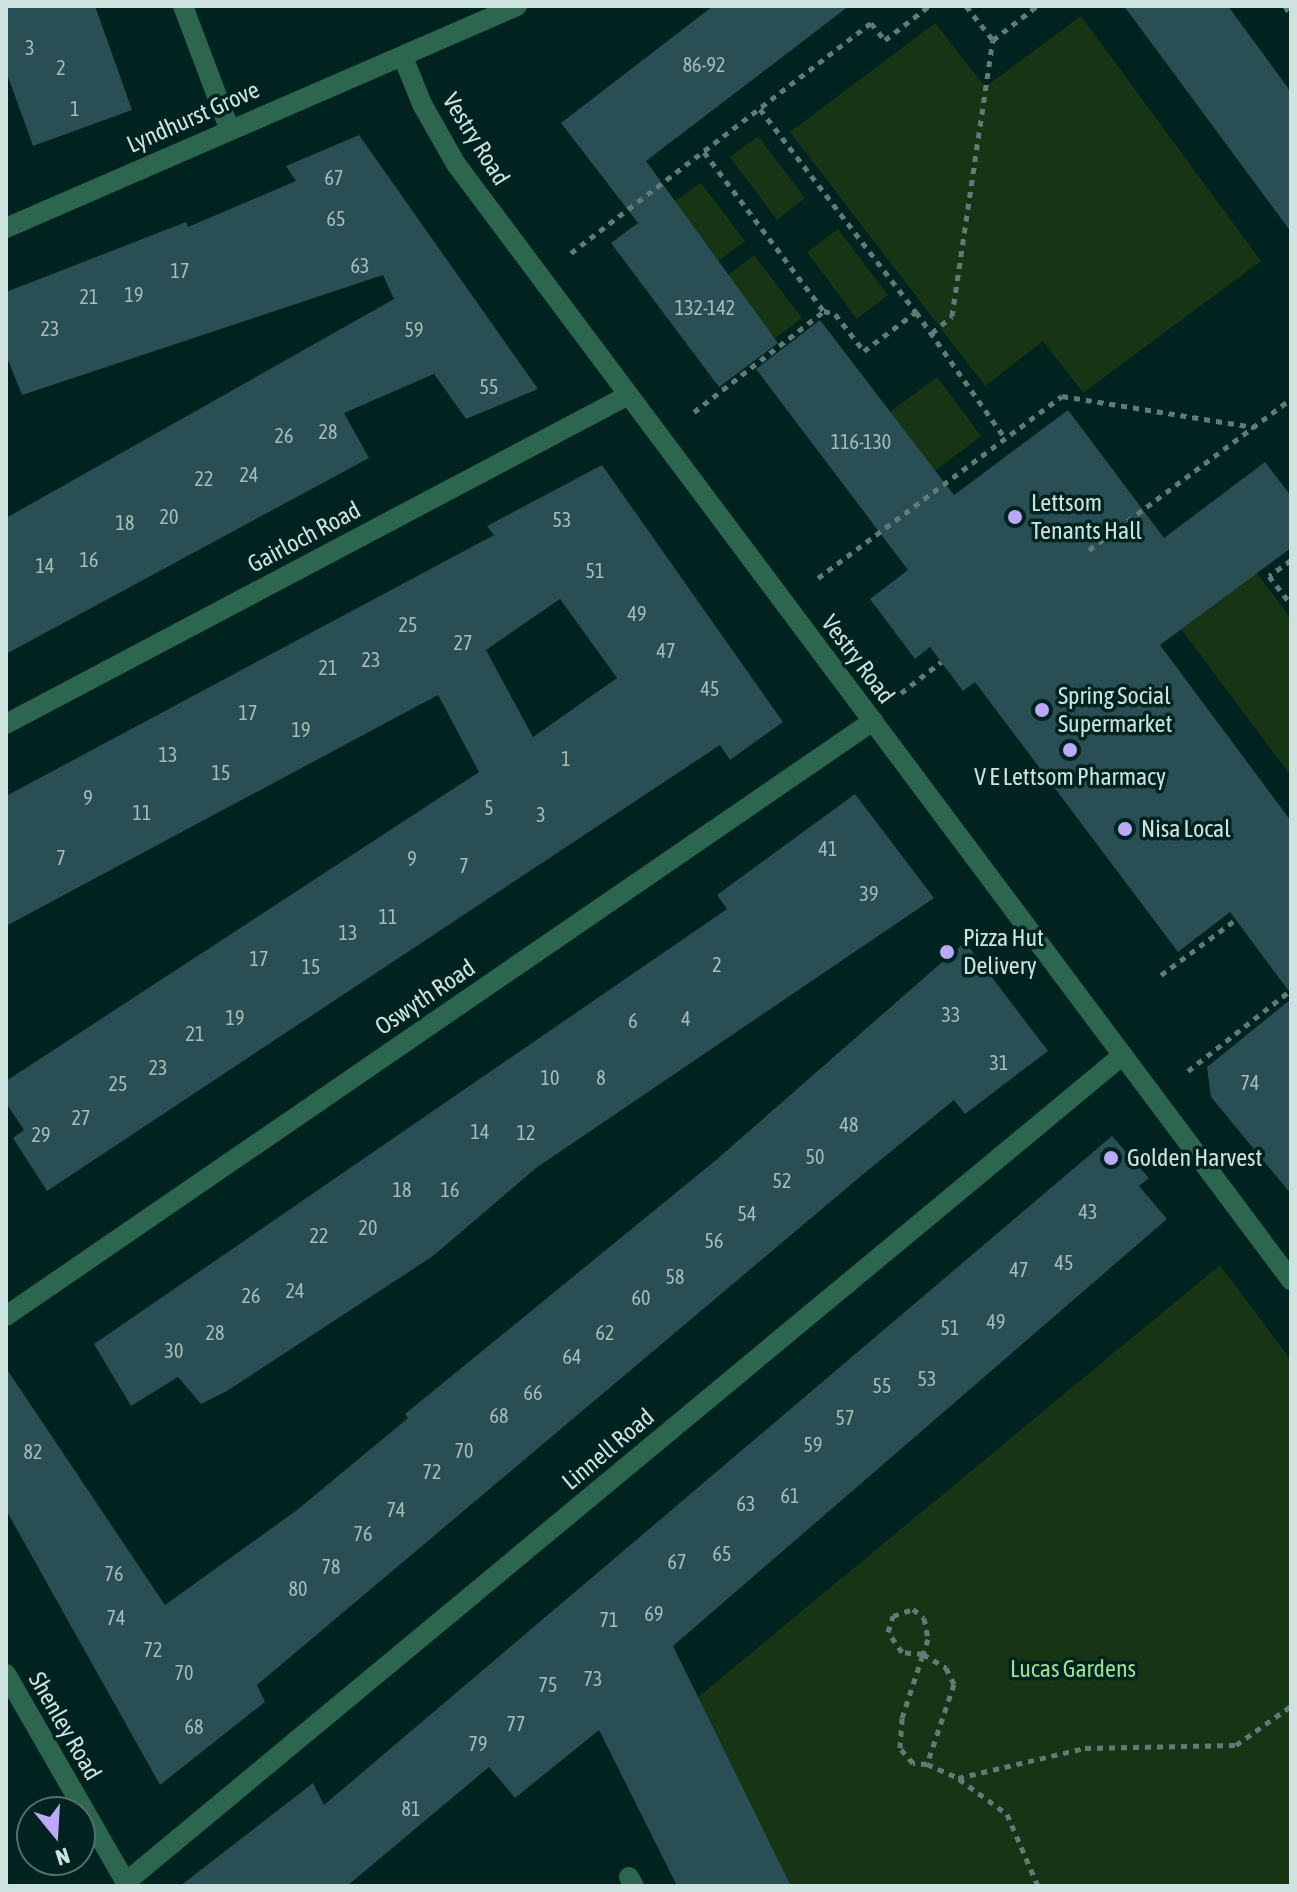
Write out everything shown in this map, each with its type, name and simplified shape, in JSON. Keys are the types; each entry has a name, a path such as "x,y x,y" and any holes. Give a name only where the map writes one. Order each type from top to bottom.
{"street":[{"path":"183,6 229,128"},
{"name":"Lyndhurst Grove","path":"6,228 229,128 403,57 517,6"},
{"name":"Vestry Road","path":"403,57 422,104 456,164 625,397 1156,1095 1291,1280"},
{"name":"Gairloch Road","path":"6,724 625,397"},
{"name":"Oswyth Road","path":"6,1316 873,721"},
{"name":"Linnell Road","path":"127,1884 1123,1055"},
{"name":"Shenley Road","path":"6,1674 127,1884"}],"path":[{"path":"539,277 871,23 885,40 929,6"},
{"path":"966,6 993,40"},
{"path":"932,333 952,316 993,40 1037,6"},
{"path":"1285,6 1291,15"},
{"path":"760,109 932,333 950,366 1005,438"},
{"path":"704,152 824,311 835,314 864,351 916,312"},
{"path":"658,439 824,311"},
{"path":"847,557 1062,396 1254,427"},
{"path":"1089,550 1291,399"},
{"path":"1291,560 1269,576 1291,604"},
{"path":"1161,975 1235,920"},
{"path":"1156,1095 1291,990"},
{"path":"927,1764 954,1684 946,1668 923,1654 902,1652 888,1632 893,1616 913,1609 924,1618 928,1639 923,1654 902,1718 900,1748 913,1763 927,1764 958,1778 1007,1814 1038,1886"},
{"path":"958,1778 1085,1748 1236,1745 1291,1706"}],"green space":[{"path":"1081,16 1261,261 1083,393 1043,341 985,386 790,132 935,23 985,87"},
{"path":"758,136 805,198 777,220 730,157"},
{"path":"701,183 745,241 717,262 672,203"},
{"path":"838,229 888,295 857,319 807,252"},
{"path":"754,255 802,318 774,339 727,276"},
{"path":"937,377 981,436 935,471 890,412"},
{"path":"1257,573 1291,619 1291,776 1181,629"},
{"name":"Lucas Gardens","path":"1220,1265 1291,1360 1291,1886 791,1886 698,1697"}],"building":[{"path":"6,6 95,6 132,110 33,146 6,71"},
{"path":"713,6 849,6 646,161 778,343 719,387 611,243 638,223 561,123"},
{"path":"1124,6 1228,6 1291,92 1291,232"},
{"path":"359,135 538,389 466,419 434,374 344,413 369,458 6,654 6,518 394,299 383,275 22,395 6,355 6,292 186,222 188,227 296,181 286,166"},
{"path":"820,320 954,495 1068,410 1164,538 1265,462 1291,496 1291,548 1160,645 1291,821 1291,994 1230,912 1178,952 975,682 963,691 930,647 915,659 870,599 908,570 756,369"},
{"path":"602,465 783,722 730,760 720,745 47,1191 13,1138 24,1130 6,1103 6,1081 479,772 438,695 6,926 6,796 494,535 487,526","holes":["560,599 617,678 533,737 486,650"]},
{"path":"855,794 934,898 536,1168 433,1256 227,1391 201,1404 178,1377 131,1406 94,1344 727,909 717,895"},
{"path":"965,942 1048,1051 965,1114 954,1100 861,1176 257,1685 265,1702 160,1785 6,1510 6,1368 165,1605 297,1510 408,1418 405,1414 716,1160"},
{"path":"1291,999 1291,1194 1211,1097 1207,1067"},
{"path":"1112,1136 1149,1178 1139,1186 1167,1219 673,1646 791,1886 677,1886 599,1730 515,1798 489,1767 347,1886 180,1886 313,1783 324,1805"}],"place":[{"name":"Lettsom Tenants Hall","path":"1015,517"},
{"name":"Spring Social Supermarket","path":"1042,710"},
{"name":"V E Lettsom Pharmacy","path":"1070,750"},
{"name":"Nisa Local","path":"1125,829"},
{"name":"Pizza Hut Delivery","path":"947,952"},
{"name":"Golden Harvest","path":"1111,1158"}]}
